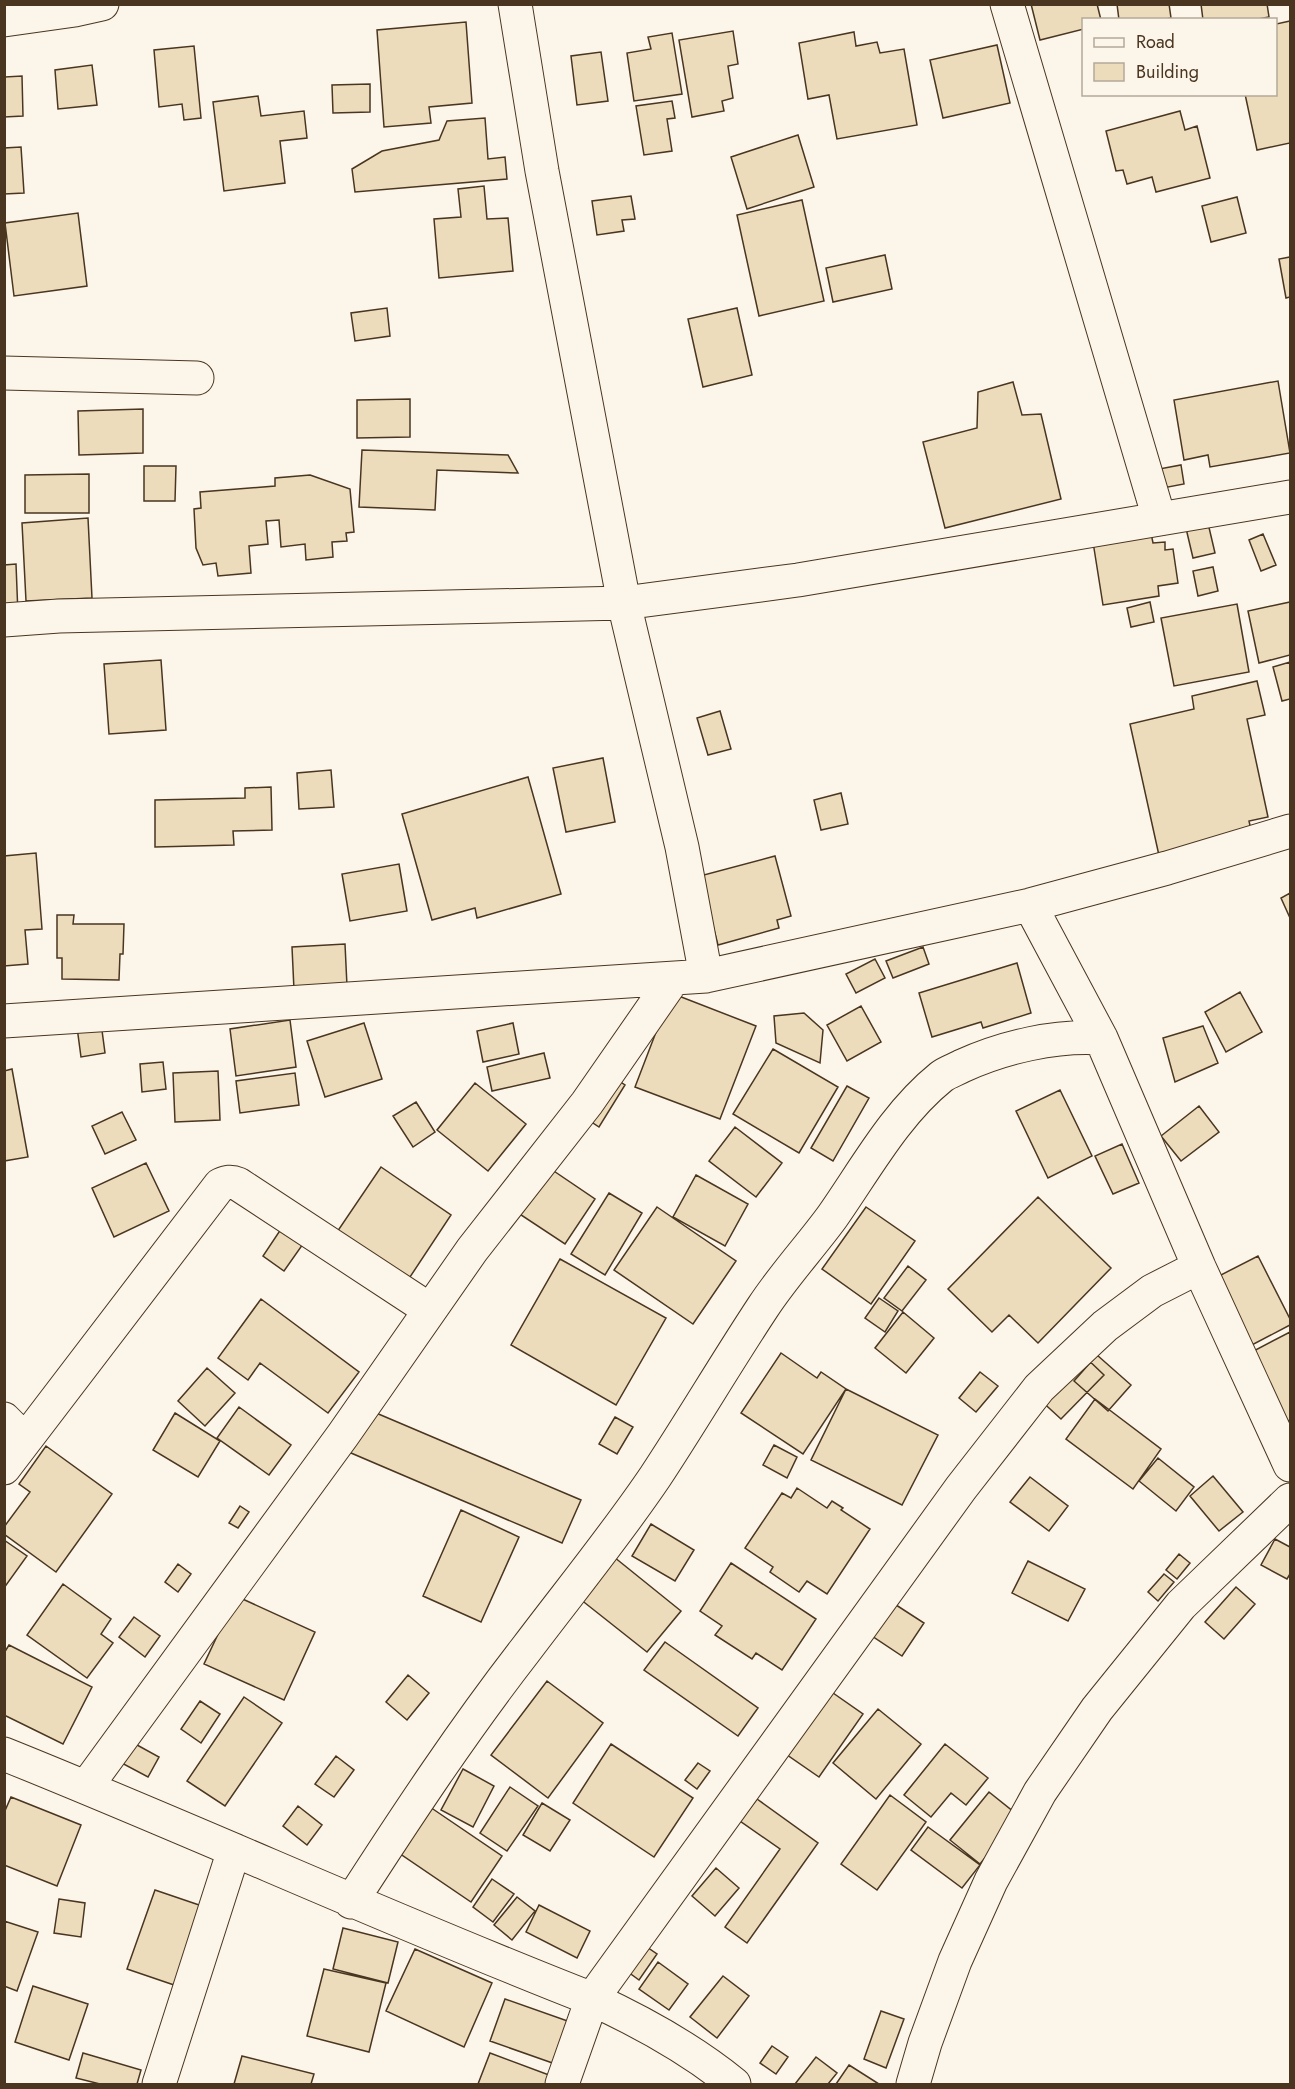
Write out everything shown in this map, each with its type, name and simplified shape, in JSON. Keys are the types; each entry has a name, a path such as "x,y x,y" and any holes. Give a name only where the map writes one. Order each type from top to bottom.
{"street":[{"path":"4,20 102,4"},
{"path":"515,4 542,171 624,603 682,847 706,976"},
{"path":"1007,4 1159,518"},
{"path":"4,373 197,378"},
{"path":"4,620 59,616 624,603 798,580 1290,497"},
{"path":"4,1021 706,976 1030,905 1167,868 1290,831"},
{"path":"1030,905 1101,1038 1199,1267 1290,1466"},
{"path":"86,1787 343,1435 472,1250 587,1103 673,979"},
{"path":"351,1902 421,1795 526,1648 599,1556 652,1480 765,1304 831,1219 889,1134 915,1102 943,1075 975,1060 1008,1049 1082,1037 1101,1038"},
{"path":"4,1468 15,1430 220,1185 225,1182 231,1181 238,1184 430,1310"},
{"path":"562,2085 592,1999 954,1498 1040,1388 1105,1326 1152,1291 1199,1267"},
{"path":"914,2085 925,2043 955,1961 991,1881 1040,1792 1098,1709 1181,1605 1290,1500"},
{"path":"4,1754 234,1850 351,1902 592,1999 627,2015 675,2042 718,2071 734,2085"},
{"path":"159,2085 234,1850"}],"building":[{"path":"1031,4 1097,4 1100,18 1082,18 1082,30 1040,40"},
{"path":"1117,4 1169,4 1171,18 1119,18"},
{"path":"1201,4 1267,4 1269,17 1264,18 1203,18"},
{"path":"1290,21 1290,143 1257,150 1245,96 1277,96 1277,24"},
{"path":"466,22 472,103 429,107 431,123 384,127 377,30"},
{"path":"733,31 738,64 728,66 733,98 722,101 724,111 692,117 679,40"},
{"path":"854,32 856,46 877,42 880,53 904,49 917,125 837,139 829,95 808,99 799,43"},
{"path":"672,33 682,94 634,101 627,53 651,49 648,37"},
{"path":"997,45 1010,103 943,118 930,60"},
{"path":"194,46 201,118 184,120 182,104 159,107 154,50"},
{"path":"601,52 608,101 577,105 571,56"},
{"path":"4,64 5,77 22,76 23,116 4,117"},
{"path":"92,65 97,105 58,109 55,70"},
{"path":"370,84 370,112 333,113 332,85"},
{"path":"258,96 261,116 304,111 307,138 280,141 285,183 224,191 213,102"},
{"path":"672,101 675,118 667,119 672,151 644,155 636,106"},
{"path":"1180,111 1185,130 1197,126 1210,178 1156,192 1152,177 1127,184 1123,170 1116,171 1106,131"},
{"path":"485,118 488,159 505,157 507,179 355,192 352,169 382,151 439,140 447,121"},
{"path":"798,135 814,187 747,209 731,157"},
{"path":"21,147 24,193 4,194 4,148"},
{"path":"484,186 487,219 508,218 513,271 439,278 434,219 461,217 458,189"},
{"path":"631,196 635,219 622,220 624,231 597,235 592,201"},
{"path":"1237,197 1246,233 1211,242 1202,206"},
{"path":"802,200 824,301 759,316 737,215"},
{"path":"78,213 87,286 14,296 5,223"},
{"path":"885,255 892,289 833,302 826,268"},
{"path":"1290,257 1290,297 1286,298 1279,259"},
{"path":"387,308 390,336 355,341 351,313"},
{"path":"737,308 752,375 703,387 688,319"},
{"path":"1278,381 1290,453 1210,467 1208,455 1184,460 1174,400"},
{"path":"1013,382 1022,415 1041,414 1061,499 945,528 923,442 977,428 978,392"},
{"path":"410,399 410,437 357,438 357,400"},
{"path":"143,409 143,453 79,455 78,411"},
{"path":"362,450 508,455 518,473 437,470 435,510 359,507"},
{"path":"1181,465 1184,484 1163,488 1159,469"},
{"path":"144,466 176,466 175,501 144,501"},
{"path":"89,474 89,513 25,513 25,475"},
{"path":"310,475 350,489 354,532 346,533 347,541 332,542 333,557 306,560 305,544 281,547 279,520 266,521 268,544 249,546 251,573 218,576 216,563 203,565 196,548 194,509 201,508 200,492 275,486 275,478"},
{"path":"88,518 92,598 26,601 22,523"},
{"path":"1207,519 1215,553 1193,558 1185,524"},
{"path":"1151,533 1153,543 1165,542 1165,550 1173,549 1178,583 1158,586 1159,596 1103,605 1093,542"},
{"path":"1263,534 1276,565 1261,571 1249,540"},
{"path":"16,564 18,615 4,616 4,565"},
{"path":"1213,567 1218,591 1198,596 1193,571"},
{"path":"1150,602 1154,622 1131,627 1127,608"},
{"path":"1290,602 1290,655 1259,663 1248,611"},
{"path":"1237,604 1249,672 1174,686 1161,618"},
{"path":"161,660 166,730 109,734 104,664"},
{"path":"1290,662 1290,699 1282,701 1273,667"},
{"path":"1257,681 1265,715 1247,719 1268,817 1249,821 1253,839 1160,860 1130,724 1194,709 1192,696"},
{"path":"720,711 731,749 708,755 697,718"},
{"path":"603,758 615,822 566,832 553,768"},
{"path":"331,770 334,807 299,809 297,773"},
{"path":"528,777 561,894 477,918 475,908 432,920 402,814"},
{"path":"271,787 272,830 233,831 234,845 155,847 155,800 245,798 245,788"},
{"path":"841,793 848,824 821,830 814,800"},
{"path":"36,853 42,929 25,930 28,964 4,966 4,856"},
{"path":"775,856 791,916 777,920 779,928 718,945 700,876"},
{"path":"399,864 407,911 350,921 342,874"},
{"path":"1290,893 1290,918 1281,898"},
{"path":"57,915 74,915 73,924 124,924 119,980 62,979 62,958 57,958"},
{"path":"345,944 347,986 294,990 292,947"},
{"path":"923,947 929,964 893,978 886,961"},
{"path":"875,959 885,978 856,993 846,974"},
{"path":"1017,963 1031,1013 983,1028 981,1022 932,1037 919,993"},
{"path":"1240,992 1262,1032 1226,1052 1205,1012"},
{"path":"671,993 756,1026 720,1119 635,1087"},
{"path":"861,1006 881,1042 847,1061 827,1025"},
{"path":"804,1013 823,1030 820,1063 776,1043 774,1016"},
{"path":"290,1020 296,1067 236,1076 230,1029"},
{"path":"101,1023 105,1053 81,1057 77,1027"},
{"path":"364,1023 382,1079 325,1097 307,1041"},
{"path":"513,1023 519,1054 483,1062 477,1031"},
{"path":"1203,1026 1218,1063 1175,1082 1163,1038"},
{"path":"773,1049 838,1087 799,1153 733,1114"},
{"path":"544,1053 550,1078 492,1091 487,1067"},
{"path":"163,1062 166,1089 142,1092 140,1064"},
{"path":"12,1069 28,1157 4,1161 4,1071"},
{"path":"218,1071 220,1120 175,1122 173,1073"},
{"path":"295,1073 299,1105 240,1113 236,1081"},
{"path":"613,1077 625,1085 599,1127 587,1119"},
{"path":"475,1083 526,1124 488,1171 437,1130"},
{"path":"847,1086 869,1098 833,1161 811,1148"},
{"path":"1060,1090 1092,1156 1048,1178 1016,1111"},
{"path":"416,1102 435,1132 413,1147 393,1116"},
{"path":"1199,1106 1219,1132 1181,1161 1161,1136"},
{"path":"122,1112 136,1140 105,1154 92,1126"},
{"path":"735,1127 782,1163 756,1197 709,1161"},
{"path":"1122,1144 1139,1183 1113,1194 1095,1156"},
{"path":"146,1163 169,1211 114,1237 92,1188"},
{"path":"542,1163 595,1199 565,1244 512,1209"},
{"path":"381,1167 451,1215 408,1280 337,1232"},
{"path":"696,1175 748,1204 725,1246 673,1217"},
{"path":"609,1193 642,1213 605,1275 571,1254"},
{"path":"1038,1197 1111,1268 1038,1343 1009,1315 992,1332 948,1289"},
{"path":"657,1207 736,1261 693,1324 614,1270"},
{"path":"866,1207 915,1241 871,1304 822,1269"},
{"path":"281,1229 303,1244 284,1271 263,1256"},
{"path":"1258,1256 1290,1319 1290,1325 1250,1346 1215,1278"},
{"path":"560,1259 666,1318 616,1405 511,1345"},
{"path":"908,1266 926,1280 902,1311 884,1298"},
{"path":"879,1298 898,1311 885,1332 865,1318"},
{"path":"261,1299 359,1372 328,1413 260,1363 248,1380 218,1358"},
{"path":"903,1312 934,1338 906,1373 875,1348"},
{"path":"1290,1332 1290,1420 1280,1426 1244,1356"},
{"path":"781,1353 817,1378 821,1372 846,1389 803,1454 741,1413"},
{"path":"1081,1353 1104,1375 1061,1419 1037,1397"},
{"path":"1097,1355 1131,1385 1108,1411 1074,1381"},
{"path":"207,1368 235,1393 205,1426 178,1401"},
{"path":"980,1372 998,1386 976,1412 959,1398"},
{"path":"846,1389 938,1435 902,1505 811,1460"},
{"path":"1095,1399 1161,1449 1133,1489 1066,1439"},
{"path":"239,1407 291,1445 269,1475 217,1438"},
{"path":"362,1407 581,1500 562,1543 344,1450"},
{"path":"175,1413 220,1441 198,1477 153,1450"},
{"path":"615,1417 633,1427 617,1454 599,1444"},
{"path":"774,1445 797,1457 787,1478 763,1465"},
{"path":"46,1446 112,1494 56,1572 4,1534 4,1527 30,1492 19,1484"},
{"path":"1158,1458 1194,1487 1176,1511 1139,1481"},
{"path":"1213,1476 1243,1512 1219,1531 1190,1496"},
{"path":"1030,1477 1068,1506 1049,1531 1010,1502"},
{"path":"797,1488 827,1508 832,1501 843,1508 841,1510 870,1529 827,1594 807,1581 799,1592 770,1572 773,1567 745,1548 782,1493 791,1498"},
{"path":"240,1506 249,1512 238,1528 229,1523"},
{"path":"461,1510 519,1537 481,1622 423,1596"},
{"path":"651,1524 694,1550 675,1581 632,1556"},
{"path":"1275,1539 1290,1547 1290,1574 1287,1579 1261,1565"},
{"path":"4,1540 27,1556 4,1588"},
{"path":"1179,1554 1190,1563 1177,1579 1166,1570"},
{"path":"614,1557 681,1611 647,1652 580,1599"},
{"path":"1028,1561 1085,1589 1068,1621 1012,1593"},
{"path":"731,1563 816,1619 782,1670 756,1653 752,1659 715,1635 722,1626 700,1611"},
{"path":"178,1564 191,1574 178,1592 165,1582"},
{"path":"1164,1574 1174,1582 1158,1601 1148,1592"},
{"path":"63,1584 111,1619 101,1634 113,1643 87,1678 27,1635"},
{"path":"1236,1587 1255,1604 1224,1639 1205,1622"},
{"path":"236,1596 315,1632 284,1700 204,1664"},
{"path":"893,1603 924,1623 902,1656 872,1636"},
{"path":"134,1617 160,1636 145,1657 119,1637"},
{"path":"665,1642 758,1708 738,1736 644,1670"},
{"path":"9,1645 92,1687 63,1744 4,1715 4,1653"},
{"path":"408,1675 429,1693 407,1720 386,1702"},
{"path":"547,1681 603,1723 548,1798 491,1755"},
{"path":"823,1686 863,1714 819,1777 780,1750"},
{"path":"244,1697 282,1723 225,1806 187,1781"},
{"path":"200,1701 220,1714 201,1743 181,1729"},
{"path":"878,1709 921,1744 876,1799 833,1763"},
{"path":"128,1740 159,1757 148,1777 116,1760"},
{"path":"611,1744 693,1798 654,1857 573,1803"},
{"path":"945,1744 988,1778 966,1805 951,1793 931,1817 904,1795"},
{"path":"336,1756 354,1770 334,1797 315,1784"},
{"path":"698,1763 710,1771 697,1789 685,1780"},
{"path":"463,1769 494,1786 473,1827 441,1810"},
{"path":"510,1787 538,1806 507,1851 480,1833"},
{"path":"989,1792 1019,1816 980,1864 950,1840"},
{"path":"890,1795 926,1822 877,1890 841,1864"},
{"path":"11,1797 81,1825 57,1886 4,1865 4,1813"},
{"path":"757,1799 818,1843 747,1943 725,1927 780,1849 740,1821"},
{"path":"542,1803 570,1820 550,1851 523,1835"},
{"path":"427,1805 502,1856 471,1902 396,1851"},
{"path":"298,1806 322,1825 307,1845 283,1826"},
{"path":"928,1827 980,1865 962,1888 911,1850"},
{"path":"716,1868 739,1888 715,1916 692,1896"},
{"path":"492,1879 514,1894 493,1922 473,1907"},
{"path":"155,1890 205,1907 177,1986 127,1969"},
{"path":"517,1897 535,1911 512,1940 494,1925"},
{"path":"59,1899 85,1903 81,1937 54,1933"},
{"path":"539,1905 590,1931 577,1958 526,1932"},
{"path":"4,1921 38,1932 17,1991 4,1986"},
{"path":"343,1928 398,1942 388,1983 333,1969"},
{"path":"638,1941 657,1954 639,1980 620,1966"},
{"path":"415,1949 492,1983 464,2047 386,2011"},
{"path":"658,1962 688,1984 669,2010 639,1989"},
{"path":"324,1969 386,1983 369,2052 307,2036"},
{"path":"723,1976 749,1996 717,2038 690,2017"},
{"path":"33,1986 88,2004 69,2060 15,2042"},
{"path":"505,1999 576,2024 561,2066 490,2041"},
{"path":"881,2011 904,2019 886,2068 864,2059"},
{"path":"772,2046 788,2057 776,2074 760,2063"},
{"path":"83,2053 141,2070 137,2084 100,2084 76,2078"},
{"path":"490,2053 557,2078 555,2084 478,2084"},
{"path":"242,2056 314,2074 311,2084 234,2084"},
{"path":"816,2057 837,2073 828,2084 795,2084"},
{"path":"849,2065 879,2084 836,2084"}]}
